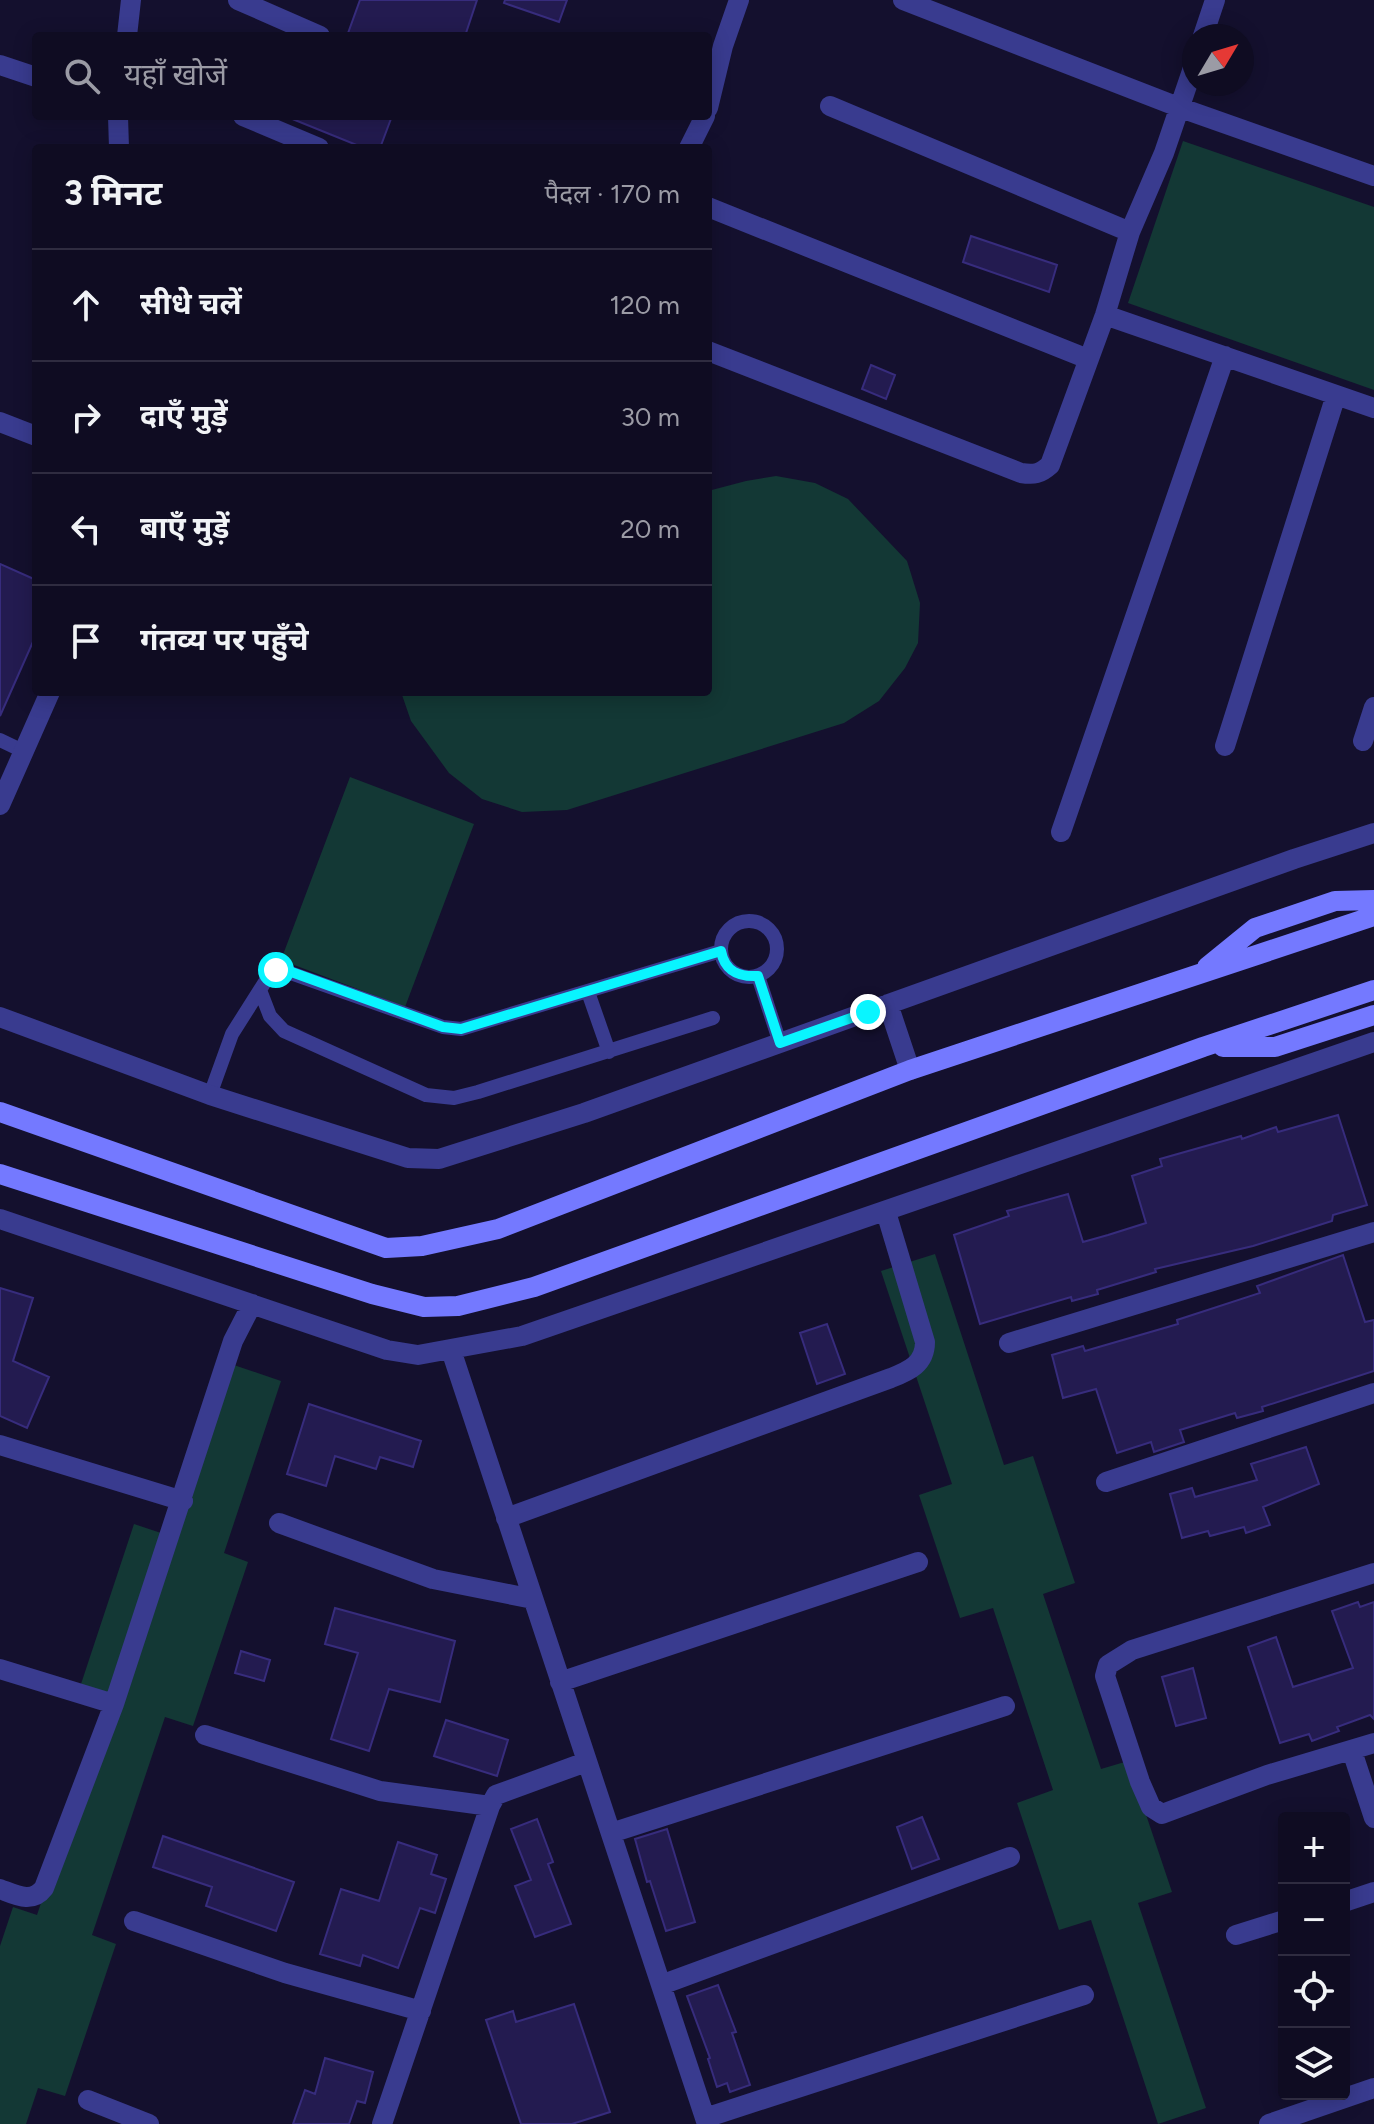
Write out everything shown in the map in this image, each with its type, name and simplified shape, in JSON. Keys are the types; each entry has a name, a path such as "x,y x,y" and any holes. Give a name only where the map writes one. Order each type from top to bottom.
{"street":[{"path":"127,32 131,0"},
{"path":"238,0 311,32"},
{"path":"712,91 739,0"},
{"path":"903,0 1181,108 1374,176"},
{"path":"1207,24 1215,0"},
{"path":"0,65 32,76"},
{"path":"712,353 1021,473 1034,475 1050,465 1105,315 1130,232 1185,96"},
{"path":"830,106 1130,232"},
{"path":"118,120 119,144"},
{"path":"252,120 310,144"},
{"path":"691,144 703,120"},
{"path":"712,209 1088,359"},
{"path":"1105,315 1374,408"},
{"path":"1061,832 1225,356"},
{"path":"1225,746 1336,395"},
{"path":"0,422 32,434"},
{"path":"0,805 48,696"},
{"path":"1363,741 1374,707"},
{"path":"0,1017 210,1095 408,1158 439,1159 584,1113 1374,833"},
{"path":"1198,975 1255,928 1335,901 1374,900"},
{"path":"0,1112 386,1248 422,1246 498,1229 910,1070 1374,916"},
{"path":"0,1174 372,1294 424,1307 458,1306 534,1287 1203,1047 1374,990"},
{"path":"888,1004 910,1070"},
{"path":"1203,1047 1275,1047 1374,1015"},
{"path":"0,1219 387,1350 418,1355 522,1336 1372,1050"},
{"path":"506,1518 864,1389 906,1372 920,1362 925,1342 886,1212"},
{"path":"1009,1343 1374,1232"},
{"path":"0,1889 27,1898 34,1897 44,1888 114,1704 233,1341 252,1304"},
{"path":"451,1350 706,2121 1084,1995"},
{"path":"1106,1482 1374,1393"},
{"path":"0,1445 183,1501"},
{"path":"279,1523 433,1579 533,1599"},
{"path":"560,1682 918,1562"},
{"path":"1374,1573 1132,1650 1108,1665 1105,1676 1140,1782 1151,1807 1162,1814 1267,1775 1374,1743"},
{"path":"0,1669 114,1704"},
{"path":"611,1833 1005,1706"},
{"path":"205,1735 380,1791 490,1806"},
{"path":"1352,1751 1374,1818"},
{"path":"382,2124 496,1795 586,1762"},
{"path":"661,1985 1010,1857"},
{"path":"1350,1900 1374,1892"},
{"path":"134,1921 285,1973 421,2011"},
{"path":"1236,1935 1278,1922"},
{"path":"1269,2124 1374,2088"},
{"path":"88,2100 149,2124"}],"lane":[{"path":"0,740 23,751"},
{"path":"744,921 763,925 775,940 776,952 770,967 758,976 742,977 731,971 722,959 721,951 722,939 730,928 744,921"},
{"path":"210,1095 232,1034 270,974 279,969 443,1027 461,1029 721,951"},
{"path":"758,976 780,1043"},
{"path":"260,990 270,1016 284,1031 426,1095 443,1099 478,1092 713,1018"},
{"path":"588,992 609,1052"}],"green space":[{"path":"1183,141 1374,207 1374,390 1128,303"},
{"path":"776,476 815,483 848,499 907,561 920,603 918,643 905,668 879,701 844,723 567,810 522,812 482,799 449,773 411,721 402,696 712,696 712,490"},
{"path":"350,777 474,824 405,1007 281,960"},
{"path":"935,1254 1004,1465 1033,1456 1075,1583 1043,1594 1101,1769 1128,1761 1172,1892 1138,1903 1206,2108 1158,2124 1091,1920 1059,1930 1017,1803 1053,1790 993,1608 960,1618 919,1495 952,1484 881,1271"},
{"path":"219,1360 281,1381 224,1553 248,1562 193,1726 165,1717 92,1935 116,1944 65,2096 38,2088 26,2124 0,2124 0,1946 13,1907 37,1915 111,1694 81,1684 134,1524 161,1533"}],"building":[{"path":"360,0 477,0 466,32 348,32"},
{"path":"505,0 567,0 559,22 504,3"},
{"path":"295,120 390,120 382,144 354,144"},
{"path":"971,236 1057,265 1049,292 963,262"},
{"path":"871,365 895,375 886,399 862,389"},
{"path":"0,564 32,578 32,644 0,716"},
{"path":"1338,1115 1367,1205 1333,1215 1332,1221 1253,1246 1155,1269 1156,1272 1097,1290 1098,1294 1072,1301 1071,1297 980,1324 954,1235 1009,1216 1007,1211 1068,1194 1083,1242 1108,1235 1146,1223 1132,1176 1162,1166 1160,1159 1241,1136 1242,1139 1276,1127 1278,1132"},
{"path":"1343,1255 1365,1322 1374,1320 1374,1371 1262,1407 1263,1411 1237,1418 1235,1413 1180,1430 1184,1442 1154,1452 1151,1442 1117,1453 1096,1389 1063,1398 1052,1355 1083,1346 1085,1351 1178,1324 1177,1320 1260,1293 1257,1286"},
{"path":"0,1288 33,1298 13,1361 49,1377 27,1428 0,1416"},
{"path":"827,1324 845,1374 817,1384 800,1333"},
{"path":"309,1404 421,1441 413,1467 380,1457 376,1469 335,1456 326,1486 287,1474"},
{"path":"1306,1447 1319,1484 1263,1507 1270,1525 1246,1533 1244,1527 1210,1536 1208,1531 1182,1538 1170,1494 1192,1488 1195,1497 1257,1480 1251,1464"},
{"path":"1358,1602 1360,1607 1374,1602 1374,1719 1370,1715 1337,1727 1339,1731 1312,1741 1309,1734 1280,1743 1248,1647 1276,1637 1293,1687 1353,1668 1332,1611"},
{"path":"335,1608 455,1641 440,1702 389,1689 369,1751 331,1739 358,1653 325,1644"},
{"path":"241,1651 270,1660 264,1681 235,1673"},
{"path":"1193,1668 1206,1718 1176,1726 1162,1677"},
{"path":"446,1720 508,1740 497,1776 434,1756"},
{"path":"922,1817 939,1859 912,1869 897,1827"},
{"path":"537,1819 553,1862 548,1864 571,1924 535,1937 515,1886 531,1880 511,1829"},
{"path":"667,1829 695,1922 666,1931 635,1839"},
{"path":"163,1836 294,1882 276,1931 206,1906 212,1887 153,1867"},
{"path":"398,1842 437,1855 431,1874 446,1879 435,1913 420,1908 398,1968 363,1955 360,1966 320,1954 341,1889 379,1901"},
{"path":"718,1985 736,2032 732,2033 750,2085 730,2092 727,2083 717,2087 710,2058 687,1996"},
{"path":"574,2004 610,2112 572,2124 521,2124 486,2020 513,2011 516,2022"},
{"path":"325,2058 373,2072 365,2103 357,2101 349,2124 293,2124 305,2090 315,2094"}],"route":[{"path":"276,970 286,970 443,1027 461,1029 721,951 722,959 731,971 742,977 758,976 780,1043 868,1012"}]}
